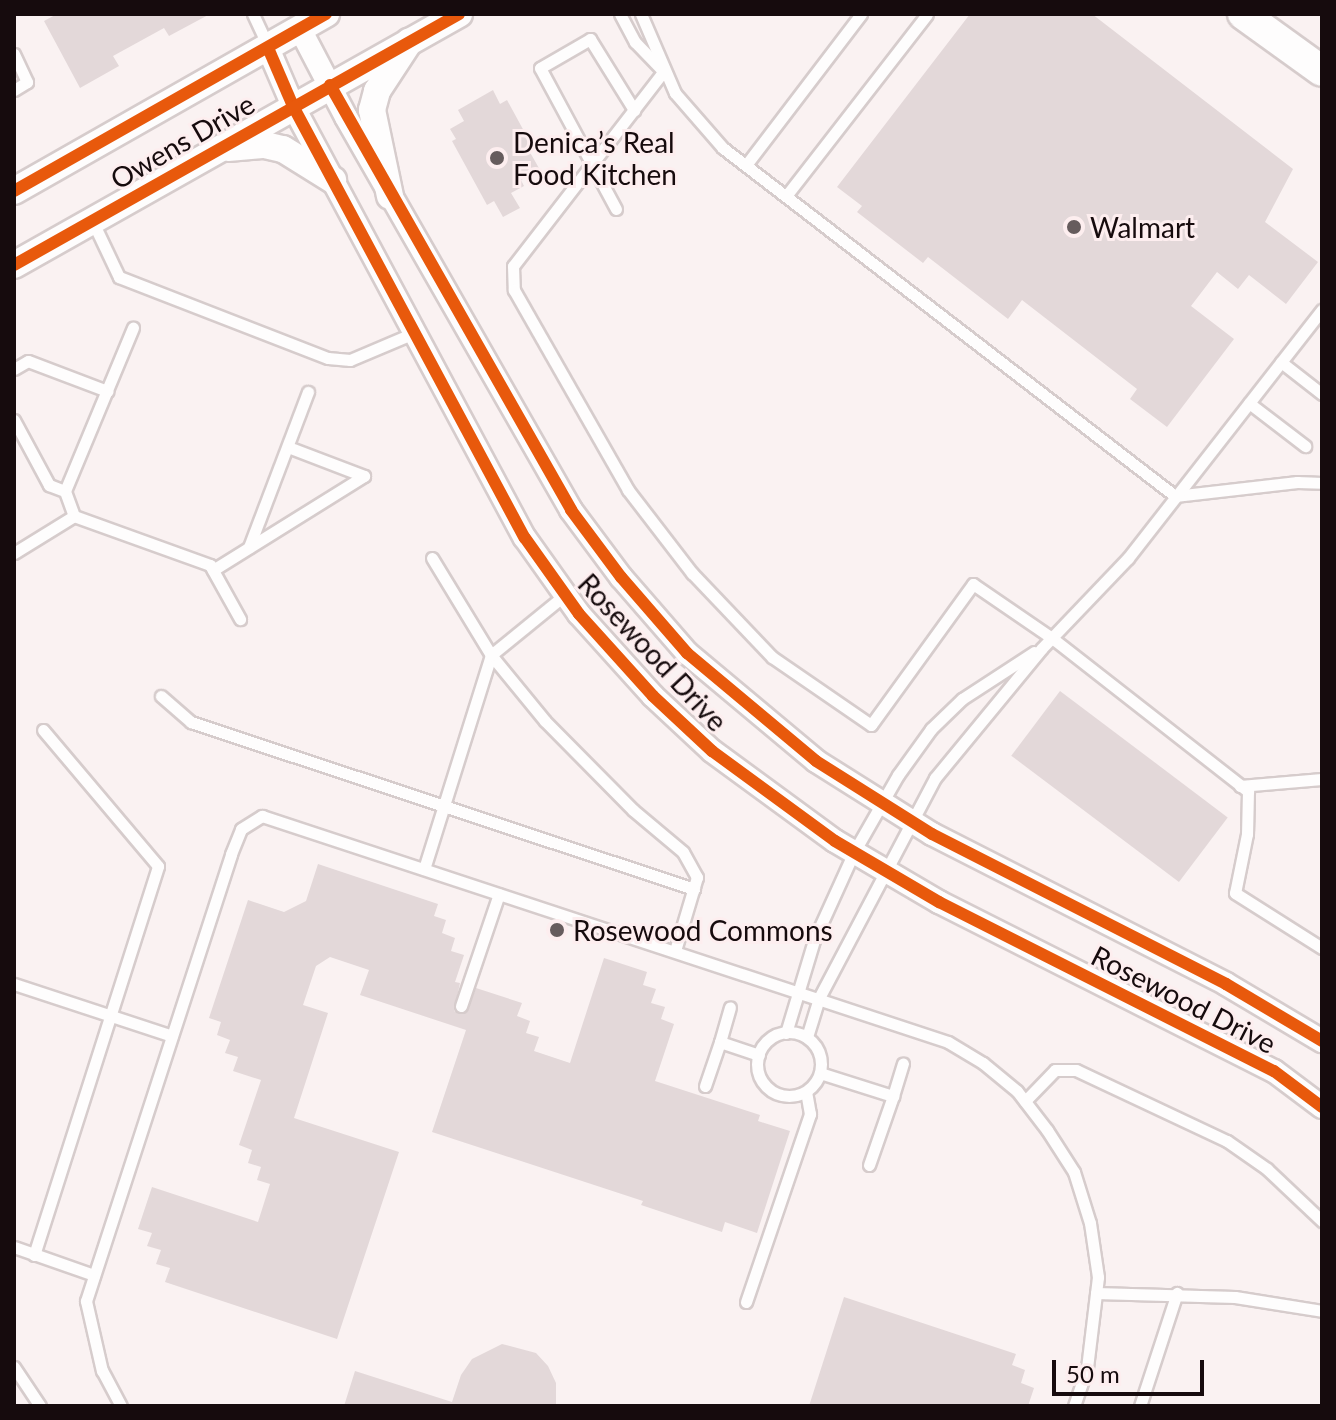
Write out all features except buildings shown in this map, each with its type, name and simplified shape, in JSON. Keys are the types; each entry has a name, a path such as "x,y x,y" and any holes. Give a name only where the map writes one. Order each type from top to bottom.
{"main road":[{"path":"1243,14 1322,71"}],"street":[{"name":"Owens Drive","path":"14,191 268,48 295,21 326,14"},
{"name":"Owens Drive","path":"14,265 459,14"},
{"name":"Rosewood Drive","path":"295,21 390,196 571,510 621,577 687,653 816,761 944,841 1226,984 1322,1041"},
{"path":"390,196 372,110 377,91 409,42"},
{"name":"Rosewood Drive","path":"268,48 293,106 525,538 609,649 712,751 821,833 939,902 1274,1071 1318,1101"},
{"path":"216,149 265,145 283,149 333,180"}],"lane":[{"path":"253,14 268,48"},
{"path":"620,14 640,50 663,72 696,121 746,165 1175,496 1297,482 1322,483"},
{"path":"641,14 653,35 663,72"},
{"path":"746,165 861,14"},
{"path":"786,196 927,14"},
{"path":"616,209 590,167 540,68 590,39 634,110"},
{"path":"14,54 27,82 14,90"},
{"path":"663,72 513,266 514,290 628,490 692,573 772,657 871,725 973,584 1052,638 1248,791 1247,834 1235,893 1322,948"},
{"path":"92,220 119,277 328,358 350,360 414,333"},
{"path":"807,1037 819,998 935,778 1042,648 1108,581 1320,316"},
{"path":"74,516 65,491 133,328"},
{"path":"14,369 28,361 107,391"},
{"path":"1281,362 1322,394"},
{"path":"249,548 308,392"},
{"path":"1249,403 1305,446"},
{"path":"14,420 49,485 65,491"},
{"path":"213,570 364,476 288,447"},
{"path":"14,553 74,516"},
{"path":"74,516 210,565 240,619"},
{"path":"432,558 491,655 545,721 633,810 683,852 697,877 675,951"},
{"path":"424,869 491,655 566,594"},
{"path":"786,1033 814,940 854,852 931,729 962,699 1042,648"},
{"path":"161,696 191,722 694,889"},
{"path":"34,1255 158,866 43,730"},
{"path":"1240,786 1322,779"},
{"path":"121,1406 102,1371 86,1301 241,829 262,816 948,1042 983,1063 1025,1101 1074,1172 1090,1223 1098,1277 1087,1368 1074,1406"},
{"path":"461,1006 499,894"},
{"path":"14,984 172,1036"},
{"path":"705,1086 730,1007"},
{"path":"786,1033 807,1037 821,1059 820,1073 806,1092 783,1096 772,1091 759,1072 759,1055 770,1039 786,1033"},
{"path":"720,1042 759,1055"},
{"path":"869,1165 903,1063"},
{"path":"1025,1101 1055,1070 1076,1070 1227,1141 1267,1169 1322,1221"},
{"path":"820,1073 893,1096"},
{"path":"746,1302 810,1114 806,1092"},
{"path":"14,1247 94,1275"},
{"path":"1096,1293 1235,1297 1322,1311"},
{"path":"1140,1406 1177,1293"},
{"path":"14,1367 40,1406"}],"cycle path":[{"path":"14,191 326,14"},
{"path":"14,265 459,14"},
{"path":"268,48 293,106 525,538 579,614 653,696 712,751 835,841 939,902 1274,1071 1322,1107"},
{"path":"330,85 571,510 621,577 687,653 816,761 932,834 1226,984 1322,1041"}],"place":[{"name":"Denica’s Real Food Kitchen","path":"497,158"},
{"name":"Walmart","path":"1074,227"},
{"name":"Rosewood Commons","path":"557,930"}]}
